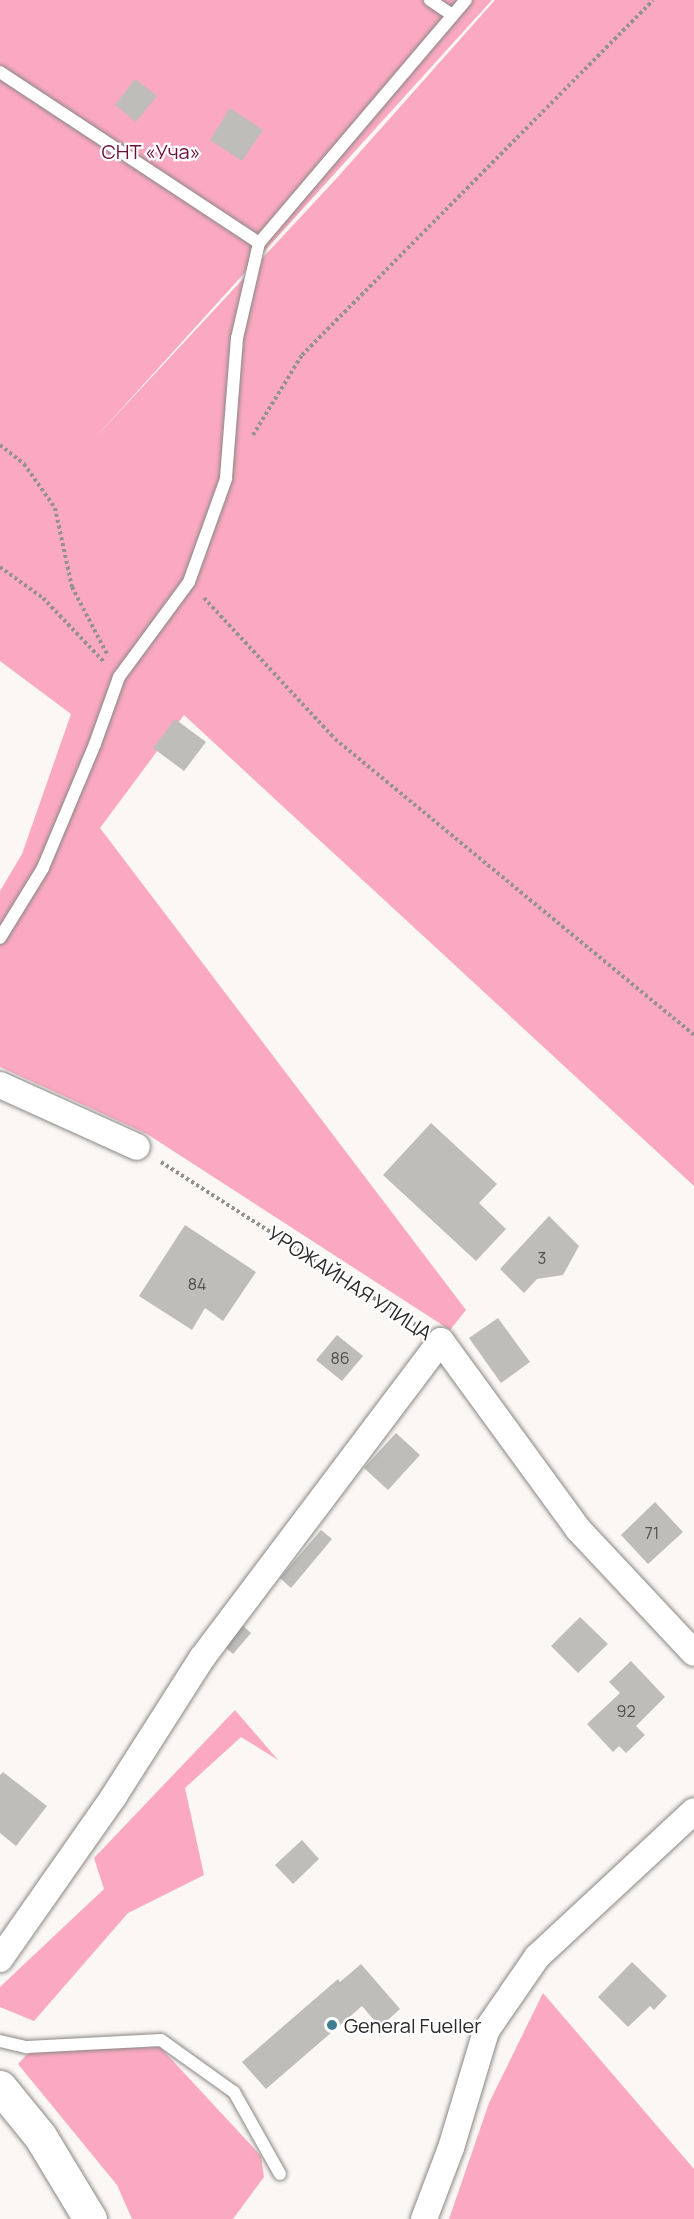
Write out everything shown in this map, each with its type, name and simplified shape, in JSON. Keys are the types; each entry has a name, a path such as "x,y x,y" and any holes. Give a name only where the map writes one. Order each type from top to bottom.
{"main road":[{"path":"0,2087 40,2136 90,2219"}],"street":[{"path":"0,1085 137,1147"},
{"path":"0,1959 114,1797 202,1658 441,1341"},
{"name":"УРОЖАЙНАЯ УЛИЦА","path":"441,1341 579,1530 694,1653"},
{"path":"424,2219 451,2148 486,2031 537,1957 694,1811"}],"lane":[{"path":"430,0 452,15"},
{"path":"0,938 43,868 95,744 119,677 189,582 226,479 237,338 259,243 466,0"},
{"path":"0,72 259,243"},
{"path":"0,2041 27,2047 161,2040 234,2092 280,2174"}],"path":[{"path":"226,479 302,355 653,0"},
{"path":"0,445 24,464 55,508 72,587 119,677"},
{"path":"0,567 43,598 119,677"},
{"path":"189,582 335,738 694,1035"},
{"name":"УРОЖАЙНАЯ УЛИЦА","path":"137,1147 441,1341"}],"green space":[{"name":"СНТ «Уча»","path":"0,0 492,0 94,439 336,179 495,0 694,0 694,1186 184,715 100,828 466,1310 450,1330 147,1134 0,1067 0,891 22,854 71,714 0,661"},
{"path":"235,1710 278,1760 241,1737 185,1788 204,1875 128,1913 34,2021 0,2007 0,1987 104,1889 94,1858"},
{"path":"543,1993 694,2169 694,2219 449,2219 489,2103"},
{"path":"160,2047 261,2156 264,2177 233,2219 132,2219 117,2185 18,2064 30,2051"}],"building":[{"path":"135,79 157,96 136,122 115,105"},
{"path":"230,108 263,130 242,161 210,140"},
{"path":"175,719 206,742 184,771 153,748"},
{"path":"431,1123 497,1184 479,1203 506,1229 476,1261 383,1175"},
{"path":"549,1216 579,1246 563,1275 537,1279 524,1293 500,1269"},
{"path":"185,1225 256,1272 223,1321 205,1308 192,1330 139,1296"},
{"path":"498,1318 530,1362 501,1383 469,1338"},
{"path":"337,1335 363,1356 342,1381 316,1360"},
{"path":"396,1433 420,1455 388,1490 364,1468"},
{"path":"655,1502 683,1532 648,1564 621,1535"},
{"path":"321,1530 332,1539 291,1588 280,1578"},
{"path":"580,1617 608,1644 578,1673 551,1646"},
{"path":"238,1621 251,1633 233,1654 219,1642"},
{"path":"631,1661 665,1697 636,1726 645,1735 626,1753 619,1746 613,1752 587,1724 620,1693 609,1682"},
{"path":"3,1772 47,1806 16,1846 0,1833 0,1775"},
{"path":"302,1840 319,1859 293,1884 275,1865"},
{"path":"632,1962 667,1996 654,2010 650,2006 628,2027 598,1997"},
{"path":"361,1964 400,2009 380,2027 362,2006 266,2089 242,2062 338,1979 340,1982"}],"place":[{"name":"General Fueller","path":"332,2025"}]}
